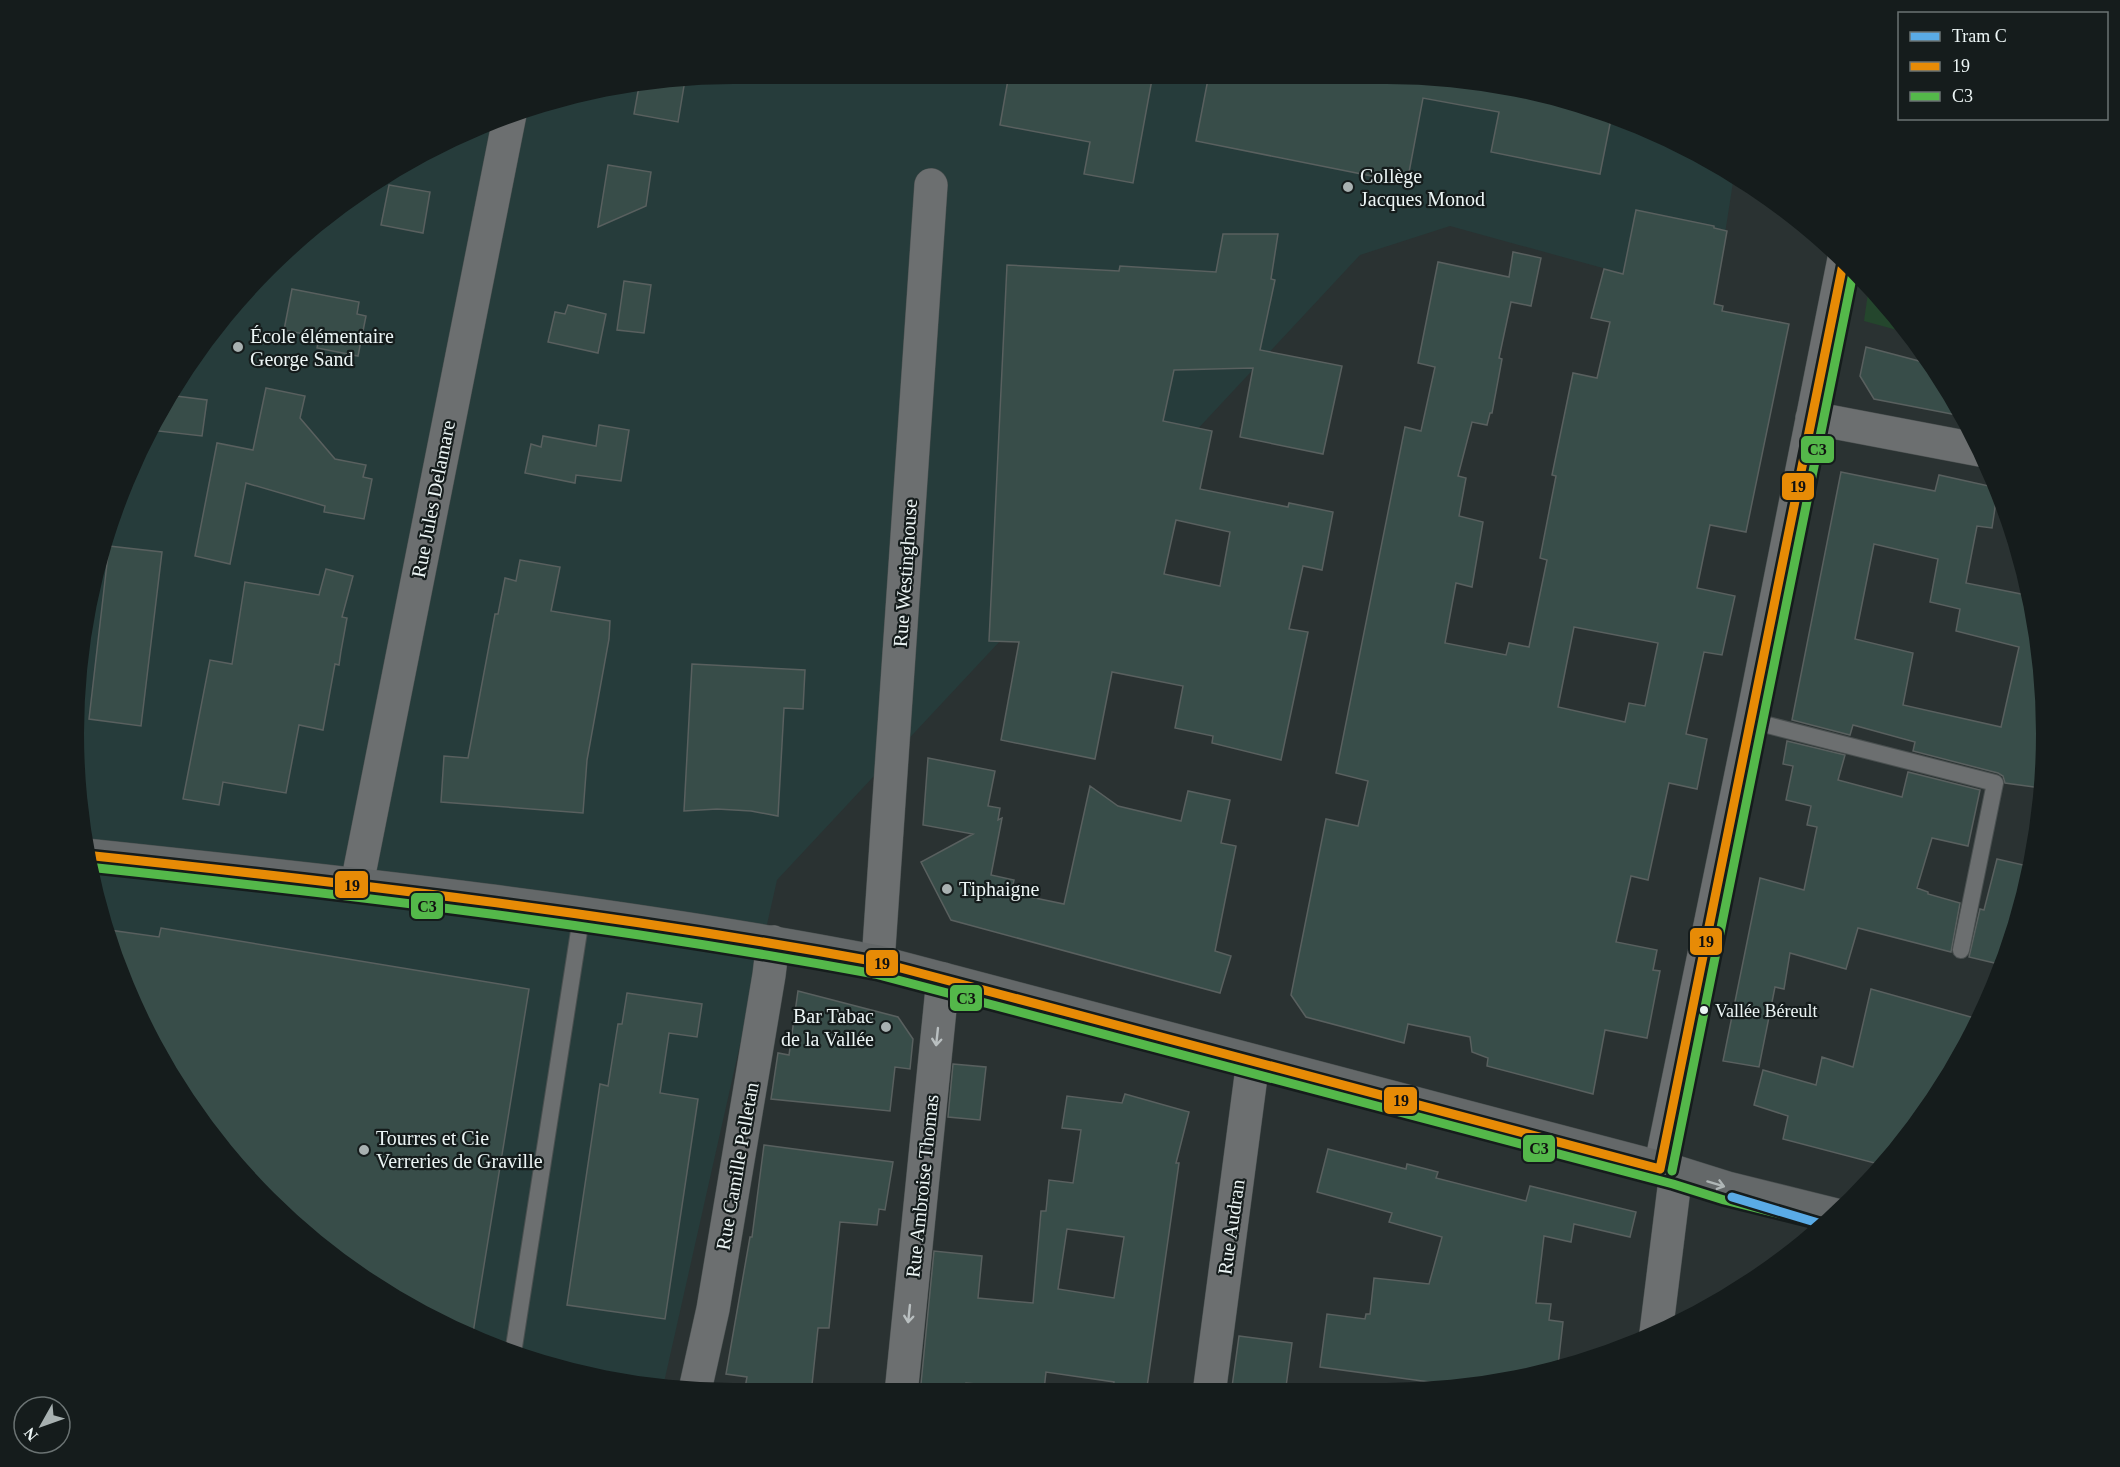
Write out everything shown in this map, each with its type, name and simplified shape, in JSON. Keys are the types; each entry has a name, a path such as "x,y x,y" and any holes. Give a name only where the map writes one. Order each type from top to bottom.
{"street":[{"name":"Rue Jules Delamare","path":"357,884 508,124"},
{"name":"Rue Westinghouse","path":"878,962 931,185"},
{"path":"1657,1324 1668,1171 1752,721 1842,270"},
{"path":"1812,417 1970,448"},
{"path":"95,856 357,884 582,912 773,942 878,962 1825,1212"},
{"name":"Rue Camille Pelletan","path":"697,1382 713,1309 773,942"},
{"name":"Rue Ambroise Thomas","path":"902,1383 943,979"},
{"name":"Rue Audran","path":"1210,1383 1253,1061"}],"lane":[{"path":"1752,721 1995,783 1961,950"},
{"path":"514,1345 582,912"}],"shaded area":[{"path":"691,85 1429,85 1513,96 1595,118 1674,151 1733,184 1716,291 1621,273 1450,226 1360,255 777,880 665,1379 607,1371 525,1349 485,1334 409,1296 373,1274 305,1222 245,1162 193,1094 151,1021 133,982 118,942 96,860 85,776 84,734 85,691 96,607 118,525 133,485 151,446 193,373 245,305 274,274 338,218 409,171 485,133 525,118 607,96"}],"green space":[{"path":"1867,297 1895,329 1864,321"}],"building":[{"path":"1007,84 1151,84 1133,183 1084,174 1090,142 1000,125"},
{"path":"1207,84 1429,85 1513,96 1555,106 1610,124 1600,174 1491,152 1499,112 1423,98 1407,183 1196,141"},
{"path":"684,86 678,122 634,114 638,92"},
{"path":"608,165 651,172 646,206 598,227"},
{"path":"389,185 430,192 423,233 381,225"},
{"path":"1636,210 1714,226 1714,228 1727,231 1714,304 1723,306 1722,311 1789,324 1746,532 1710,525 1697,588 1735,596 1722,655 1704,652 1686,734 1707,739 1697,789 1669,783 1648,880 1631,876 1616,942 1657,950 1653,970 1660,971 1647,1038 1605,1030 1593,1094 1487,1066 1488,1058 1472,1052 1470,1037 1408,1024 1404,1043 1306,1017 1291,995 1326,819 1358,826 1368,781 1336,773 1405,427 1421,431 1435,367 1418,363 1438,262 1509,277 1513,252 1541,258 1531,306 1511,302 1499,358 1502,359 1492,413 1490,413 1487,425 1472,422 1458,476 1466,478 1459,516 1483,522 1472,587 1456,583 1445,643 1506,655 1509,643 1529,647 1547,560 1540,558 1556,476 1552,475 1573,373 1597,378 1610,322 1591,318 1604,269 1623,274","holes":["1574,627 1658,643 1645,706 1629,703 1625,722 1558,707"]},
{"path":"1223,234 1278,234 1271,279 1275,280 1260,350 1342,366 1323,454 1240,437 1253,368 1174,370 1163,421 1212,431 1200,489 1288,507 1289,503 1333,512 1322,570 1303,566 1289,629 1308,632 1281,760 1212,743 1213,736 1175,728 1183,686 1112,672 1095,759 1001,740 1019,642 989,641 1007,265 1119,271 1120,266 1216,272","holes":["1176,520 1230,532 1220,586 1164,574"]},
{"path":"624,281 651,285 644,333 617,330"},
{"path":"292,289 359,302 357,314 366,316 358,356 317,348 319,337 284,330"},
{"path":"568,305 606,314 598,353 548,342 555,312 565,314"},
{"path":"1866,347 1918,361 1952,414 1874,399 1860,376"},
{"path":"266,388 305,396 300,418 335,459 366,465 363,477 372,479 364,519 324,512 325,506 246,483 230,564 195,556 217,443 253,450"},
{"path":"179,396 207,400 202,436 159,431"},
{"path":"599,425 629,430 621,481 576,475 575,483 525,473 531,444 541,447 543,436 596,446"},
{"path":"1841,472 1935,491 1939,475 1987,486 1995,507 1992,528 1977,526 1966,583 2021,594 2035,691 2034,787 2005,783 2003,776 1998,773 1913,751 1915,742 1853,725 1850,735 1792,720","holes":["1874,544 1938,559 1930,602 1960,609 1956,631 2019,647 2001,727 1903,705 1913,653 1855,639"]},
{"path":"112,546 162,552 141,726 89,719 107,561"},
{"path":"520,560 560,567 551,611 610,621 609,639 587,760 583,813 441,802 444,756 468,758 495,614 498,614 505,578 516,581"},
{"path":"326,569 353,576 342,617 347,618 339,665 335,664 323,730 299,725 286,793 223,782 219,805 183,799 210,660 232,664 245,582 319,595"},
{"path":"692,664 805,670 803,709 784,708 778,816 751,811 717,809 684,811"},
{"path":"1787,741 1845,755 1838,780 1902,797 1908,772 1980,790 1968,846 1932,838 1917,888 1928,894 1960,903 1951,952 1858,928 1846,969 1790,953 1784,989 1775,987 1759,1067 1723,1061 1760,878 1804,890 1817,827 1807,825 1811,806 1786,800 1793,766 1783,764"},
{"path":"928,758 995,771 988,806 1000,808 998,820 1002,818 991,875 1014,880 1011,893 1064,904 1090,786 1118,806 1181,821 1188,791 1230,800 1221,843 1236,846 1215,951 1231,956 1220,993 951,920 921,862 973,834 923,825"},
{"path":"1997,859 2023,865 2014,902 1994,963 1969,957 1980,909 1984,910"},
{"name":"Tourres et Cie Verreries de Graville","path":"161,928 529,989 474,1329 409,1296 338,1249 274,1193 218,1129 193,1094 151,1021 133,982 115,931 159,937"},
{"path":"1871,989 1971,1017 1927,1094 1874,1163 1783,1139 1788,1116 1754,1105 1763,1070 1816,1085 1822,1057 1853,1067"},
{"path":"798,991 898,1017 913,1039 910,1069 895,1067 890,1111 771,1099 778,1053 789,1055"},
{"path":"627,993 702,1004 697,1037 669,1033 660,1093 698,1099 665,1319 567,1305 600,1084 608,1086 618,1024 622,1024"},
{"path":"953,1064 986,1067 980,1120 948,1117"},
{"path":"1125,1094 1189,1112 1176,1163 1179,1163 1148,1383 1114,1383 1046,1372 1045,1383 921,1383 934,1251 982,1256 978,1298 1033,1303 1041,1211 1046,1211 1049,1180 1073,1183 1081,1130 1062,1128 1067,1096 1122,1103","holes":["1067,1229 1124,1237 1114,1298 1058,1289"]},
{"path":"764,1145 893,1162 885,1210 879,1209 877,1225 840,1222 829,1328 818,1328 812,1383 746,1383 747,1377 726,1374 750,1237 752,1237"},
{"path":"1328,1149 1406,1169 1407,1164 1438,1172 1436,1178 1526,1201 1530,1186 1636,1212 1630,1237 1574,1224 1571,1242 1544,1236 1536,1303 1551,1304 1549,1320 1563,1322 1559,1360 1513,1371 1429,1382 1320,1367 1327,1314 1365,1319 1366,1314 1370,1314 1374,1278 1429,1284 1442,1237 1389,1222 1392,1213 1317,1192"},
{"path":"1239,1336 1292,1343 1287,1383 1233,1383"}],"tram line":[{"name":"C","path":"1732,1197 1815,1222"}],"transit line":[{"name":"19","path":"1660,1169 1842,270"},
{"name":"C3","path":"1672,1171 1852,280"},
{"name":"19","path":"95,856 582,914 878,962 1660,1169"},
{"name":"C3","path":"98,868 581,926 875,974 1815,1222"}],"place":[{"name":"Collège Jacques Monod","path":"1348,187"},
{"name":"École élémentaire George Sand","path":"238,347"},
{"name":"Tiphaigne","path":"947,889"},
{"name":"Vallée Béreult","path":"1704,1010"},
{"name":"Bar Tabac de la Vallée","path":"886,1027"},
{"name":"Tourres et Cie Verreries de Graville","path":"364,1150"}]}
